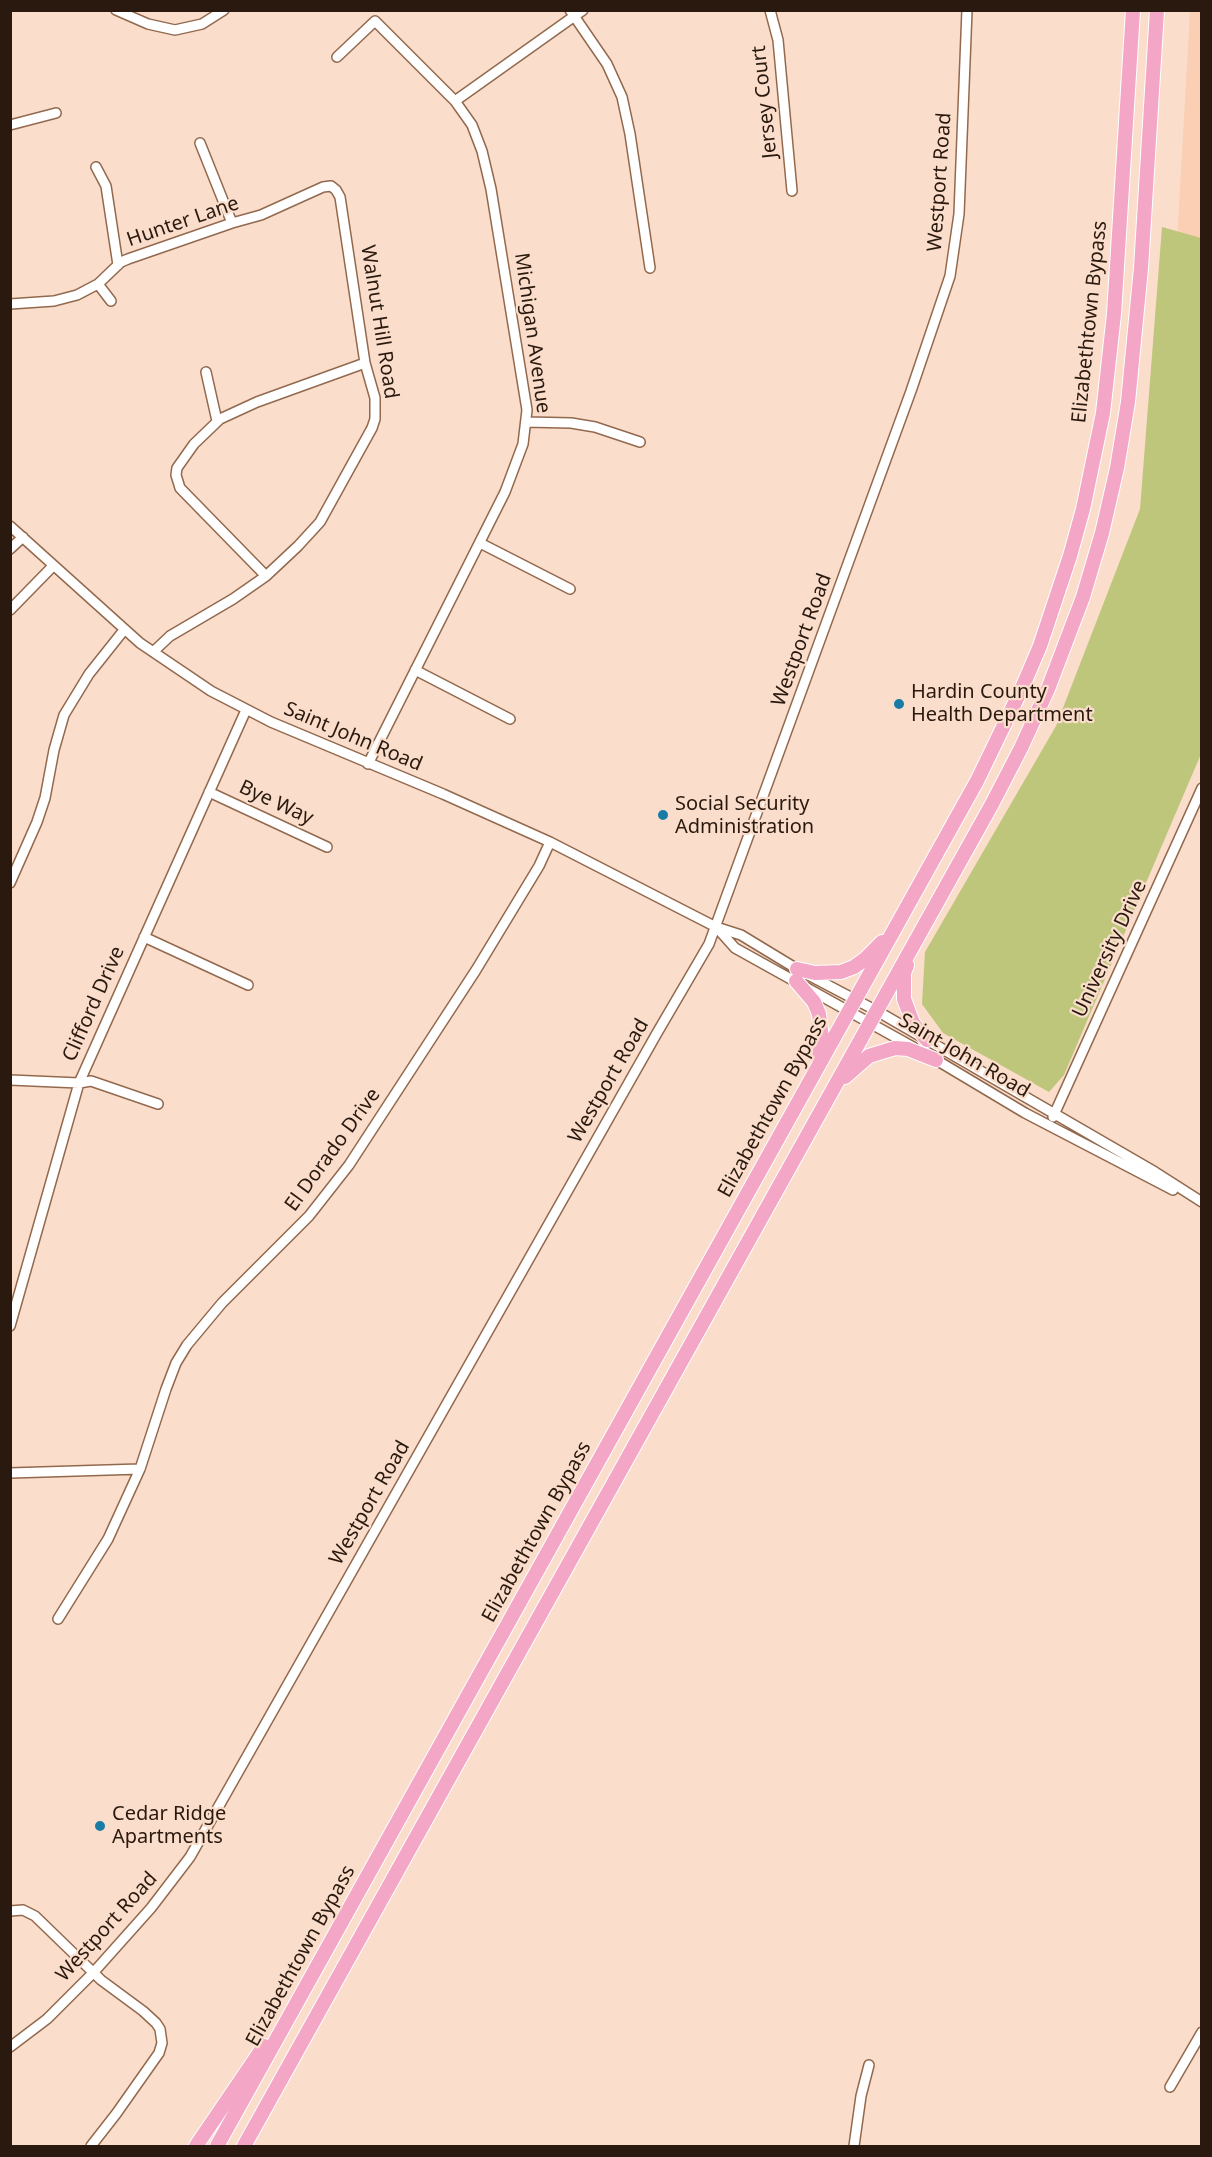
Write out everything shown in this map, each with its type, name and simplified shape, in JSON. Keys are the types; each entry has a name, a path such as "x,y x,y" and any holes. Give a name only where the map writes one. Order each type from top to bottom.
{"highway":[{"name":"Elizabethtown Bypass","path":"217,2146 977,781 1022,688 1056,602 1083,509 1102,413 1109,364 1133,10"},
{"path":"244,2146 874,1017 1007,776 1039,709 1072,628 1102,533 1123,435 1136,335 1157,10"},
{"path":"811,1080 820,1052 822,1026 814,1002 797,975 841,972 854,967 876,949 903,914"},
{"path":"924,926 904,973 903,987 908,1011 919,1032 927,1040"},
{"path":"832,1092 858,1064 882,1050 908,1049 936,1060"},
{"path":"255,2146 350,1956"},
{"path":"196,2146 308,1983"}],"street":[{"path":"116,10 148,24 175,30 202,24 224,10"},
{"path":"455,100 572,14 583,10"},
{"name":"Jersey Court","path":"770,10 778,40 792,191"},
{"name":"Westport Road","path":"10,2047 47,2019 93,1973 162,1894 195,1848 709,944 911,391 950,276 959,214 967,10"},
{"path":"572,14 607,64 622,97 630,134 650,268"},
{"name":"Michigan Avenue","path":"336,57 375,21 455,100 472,125 488,173 513,315 527,422 519,459 480,543 368,764"},
{"path":"10,125 56,113"},
{"path":"200,143 232,223"},
{"path":"96,167 106,186 118,265"},
{"name":"Hunter Lane","path":"10,304 54,301 77,295 98,284 118,265 138,255 261,215 323,187 331,186 336,190"},
{"name":"Walnut Hill Road","path":"153,652 170,636 233,599 266,576 298,546 320,522 368,438 375,419 375,398 365,363 343,212 336,190"},
{"path":"98,284 111,302"},
{"path":"266,576 190,499 177,482 176,475 180,462 217,421 257,402 365,363"},
{"path":"206,372 217,421"},
{"path":"527,422 571,423 595,427 640,442"},
{"name":"Saint John Road","path":"10,526 124,630 189,678 246,710 550,842 716,927 741,935 797,975"},
{"path":"10,549 22,537"},
{"path":"480,543 570,589"},
{"path":"10,610 53,566"},
{"path":"10,883 40,814 64,715 89,674 124,630"},
{"path":"415,670 510,719"},
{"name":"Clifford Drive","path":"10,1326 79,1083 246,710"},
{"name":"University Drive","path":"1049,1124 1202,788"},
{"name":"Bye Way","path":"209,792 327,847"},
{"name":"El Dorado Drive","path":"58,1619 108,1539 140,1469 176,1363 187,1345 222,1303 309,1216 349,1165 476,970 539,867 550,842"},
{"name":"Saint John Road","path":"716,927 735,948 797,975 874,1017 927,1040 1155,1172 1202,1203"},
{"path":"144,937 248,985"},
{"name":"Saint John Road","path":"852,1005 874,1017 936,1060 1025,1113 1202,1203"},
{"path":"10,1080 79,1083 91,1081 158,1104"},
{"path":"10,1473 140,1469"},
{"path":"10,1911 23,1910 35,1916 93,1973 156,2023 162,2036 162,2043 152,2064 91,2146"},
{"path":"1170,2087 1202,2032"},
{"path":"855,2146 861,2096 868,2065"}],"shaded area":[{"path":"1190,11 1201,11 1201,249 1177,242"}],"green space":[{"path":"1162,227 1201,238 1201,754 1064,1075 1049,1092 943,1033 922,1004 925,952 1056,726 1140,509"}],"place":[{"name":"Hardin County Health Department","path":"899,704"},
{"name":"Social Security Administration","path":"663,815"},
{"name":"Cedar Ridge Apartments","path":"100,1826"}]}
